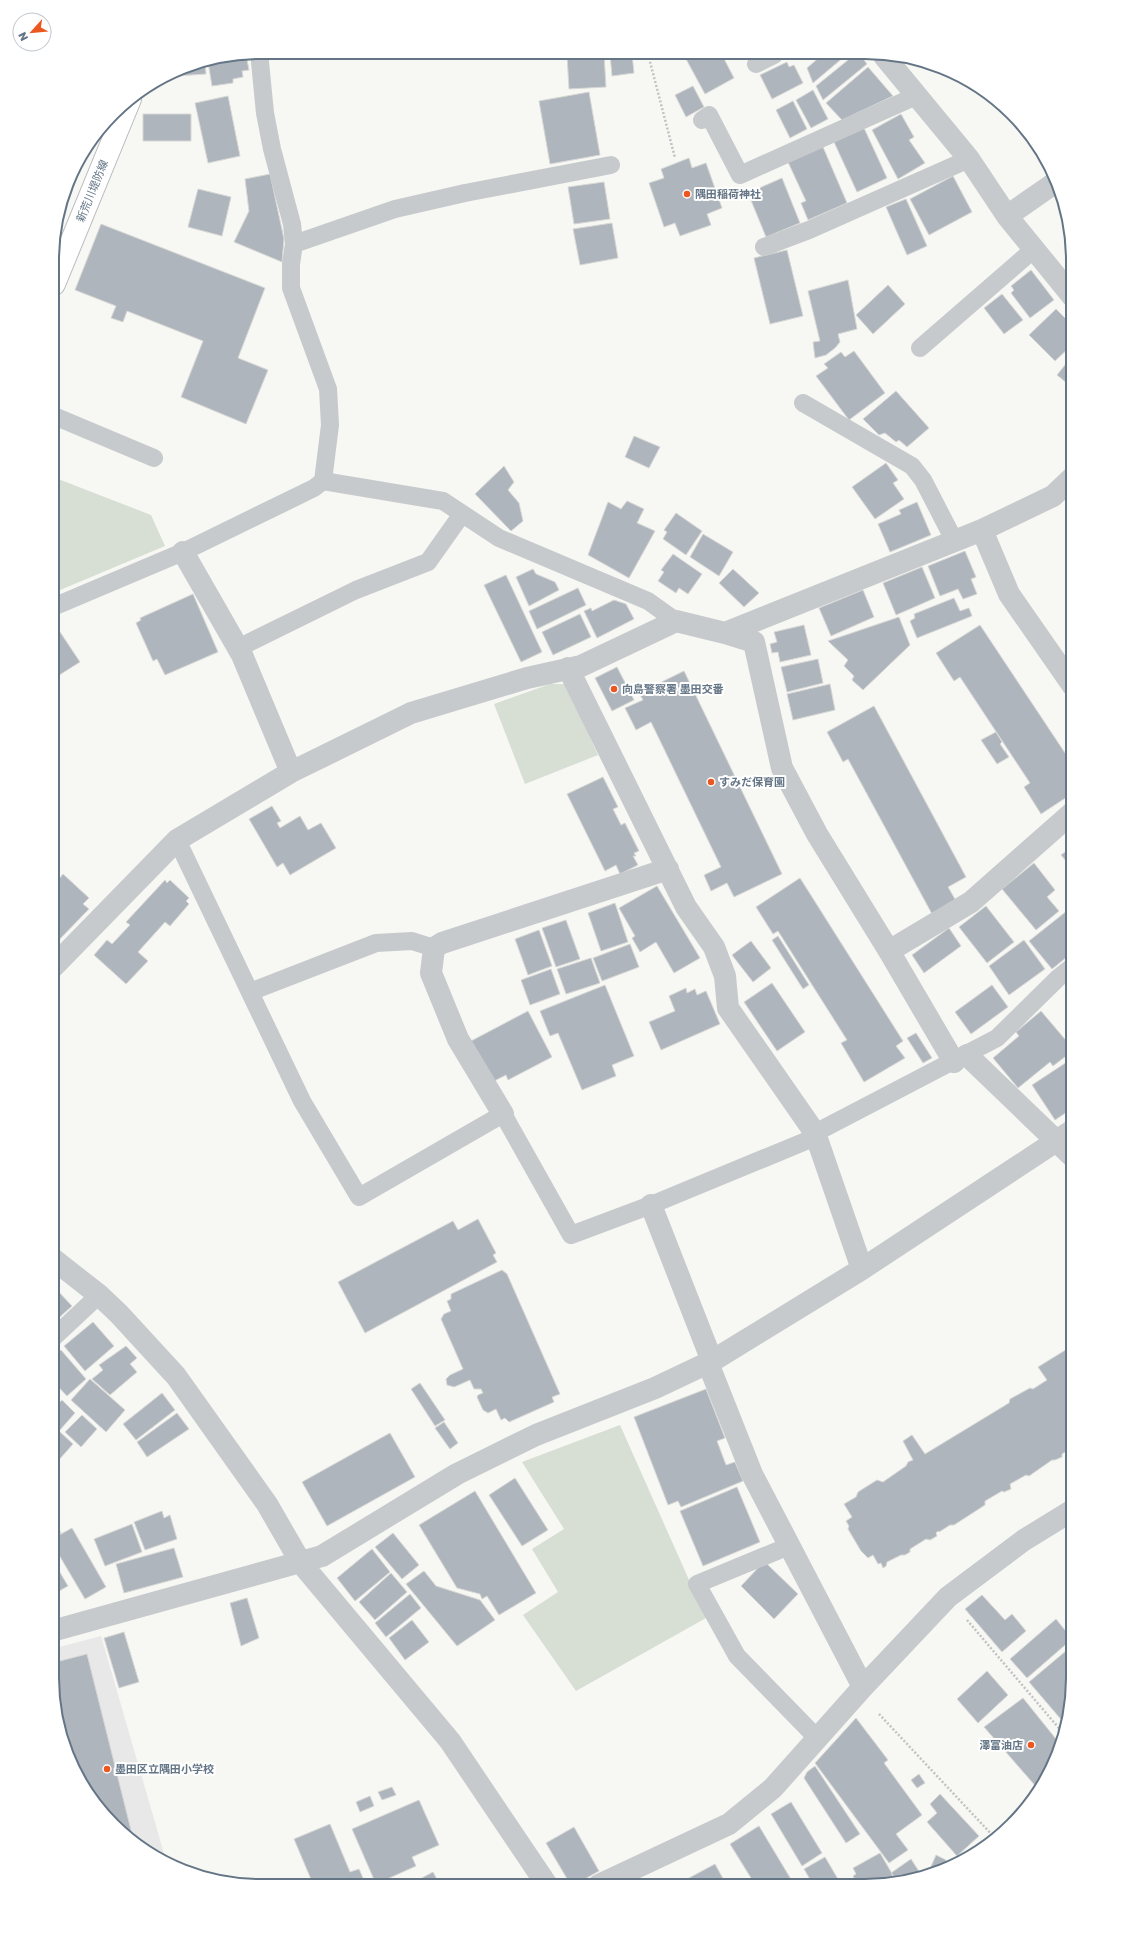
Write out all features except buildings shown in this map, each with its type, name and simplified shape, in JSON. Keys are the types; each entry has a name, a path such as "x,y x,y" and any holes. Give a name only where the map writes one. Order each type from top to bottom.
{"main road":[{"name":"新荒川堤防線","path":"59,272 125,112"}],"street":[{"path":"888,60 969,159 1007,216 1033,250 1066,289"},
{"path":"1007,216 1052,185"},
{"path":"725,633 982,530 1053,496 1066,484"},
{"path":"982,530 1009,594 1066,676"},
{"path":"183,552 238,648 291,772"},
{"path":"59,961 177,840 291,772 411,712 527,678 581,666 676,620 754,642 782,768 817,834 889,951 961,1058 1064,1135 862,1269 710,1362 655,1388 536,1435 457,1474 322,1556 302,1563 59,1629"},
{"path":"568,668 686,908 714,947 725,976 728,1008 814,1133 862,1269"},
{"path":"889,951 971,902 1066,818"},
{"path":"503,1114 455,1032 431,973 434,948 442,943 668,869"},
{"path":"651,1205 752,1474 861,1690"},
{"path":"59,1264 99,1295 120,1314 176,1376 267,1504 302,1563 450,1741 543,1879"},
{"path":"612,1879 728,1824 773,1788 817,1738 948,1597 1024,1540 1066,1514"}],"lane":[{"path":"59,604 183,552 314,488 323,481 330,425 328,389 291,288 291,264 294,244 292,224 272,149 265,113 260,59"},
{"path":"756,64 766,59"},
{"path":"702,120 709,115 740,175 916,96"},
{"path":"764,247 809,230 969,159"},
{"path":"294,244 395,209 465,193 611,165"},
{"path":"920,348 1033,250"},
{"path":"803,403 912,466 923,480 954,540"},
{"path":"59,418 154,458"},
{"path":"323,481 443,502 499,538 648,601 676,620"},
{"path":"238,648 356,590 428,562 462,514"},
{"path":"177,840 302,1101 359,1196 503,1114 571,1235 651,1205 806,1141 814,1133 997,1038 1066,972"},
{"path":"250,992 376,943 412,941 434,948"},
{"path":"59,1332 99,1295"},
{"path":"789,1546 697,1584 737,1656 817,1738"}],"path":[{"path":"649,59 675,158"},
{"path":"948,1597 1059,1729"},
{"path":"861,1690 991,1834"}],"shaded area":[{"path":"59,479 151,515 165,546 59,590"},
{"path":"550,684 566,684 598,755 525,784 494,704"},
{"path":"620,1425 706,1618 576,1691 523,1615 558,1592 532,1549 564,1529 522,1462"},
{"name":"墨田区立隅田小学校","path":"101,1636 164,1854 138,1837 118,1820 93,1789 80,1767 62,1712 59,1691 59,1647"}],"place":[{"name":"隅田稲荷神社","path":"687,194"},
{"name":"向島警察署 墨田交番","path":"614,689"},
{"name":"すみだ保育園","path":"711,782"},
{"name":"澤富油店","path":"1031,1745"},
{"name":"墨田区立隅田小学校","path":"107,1769"}]}
